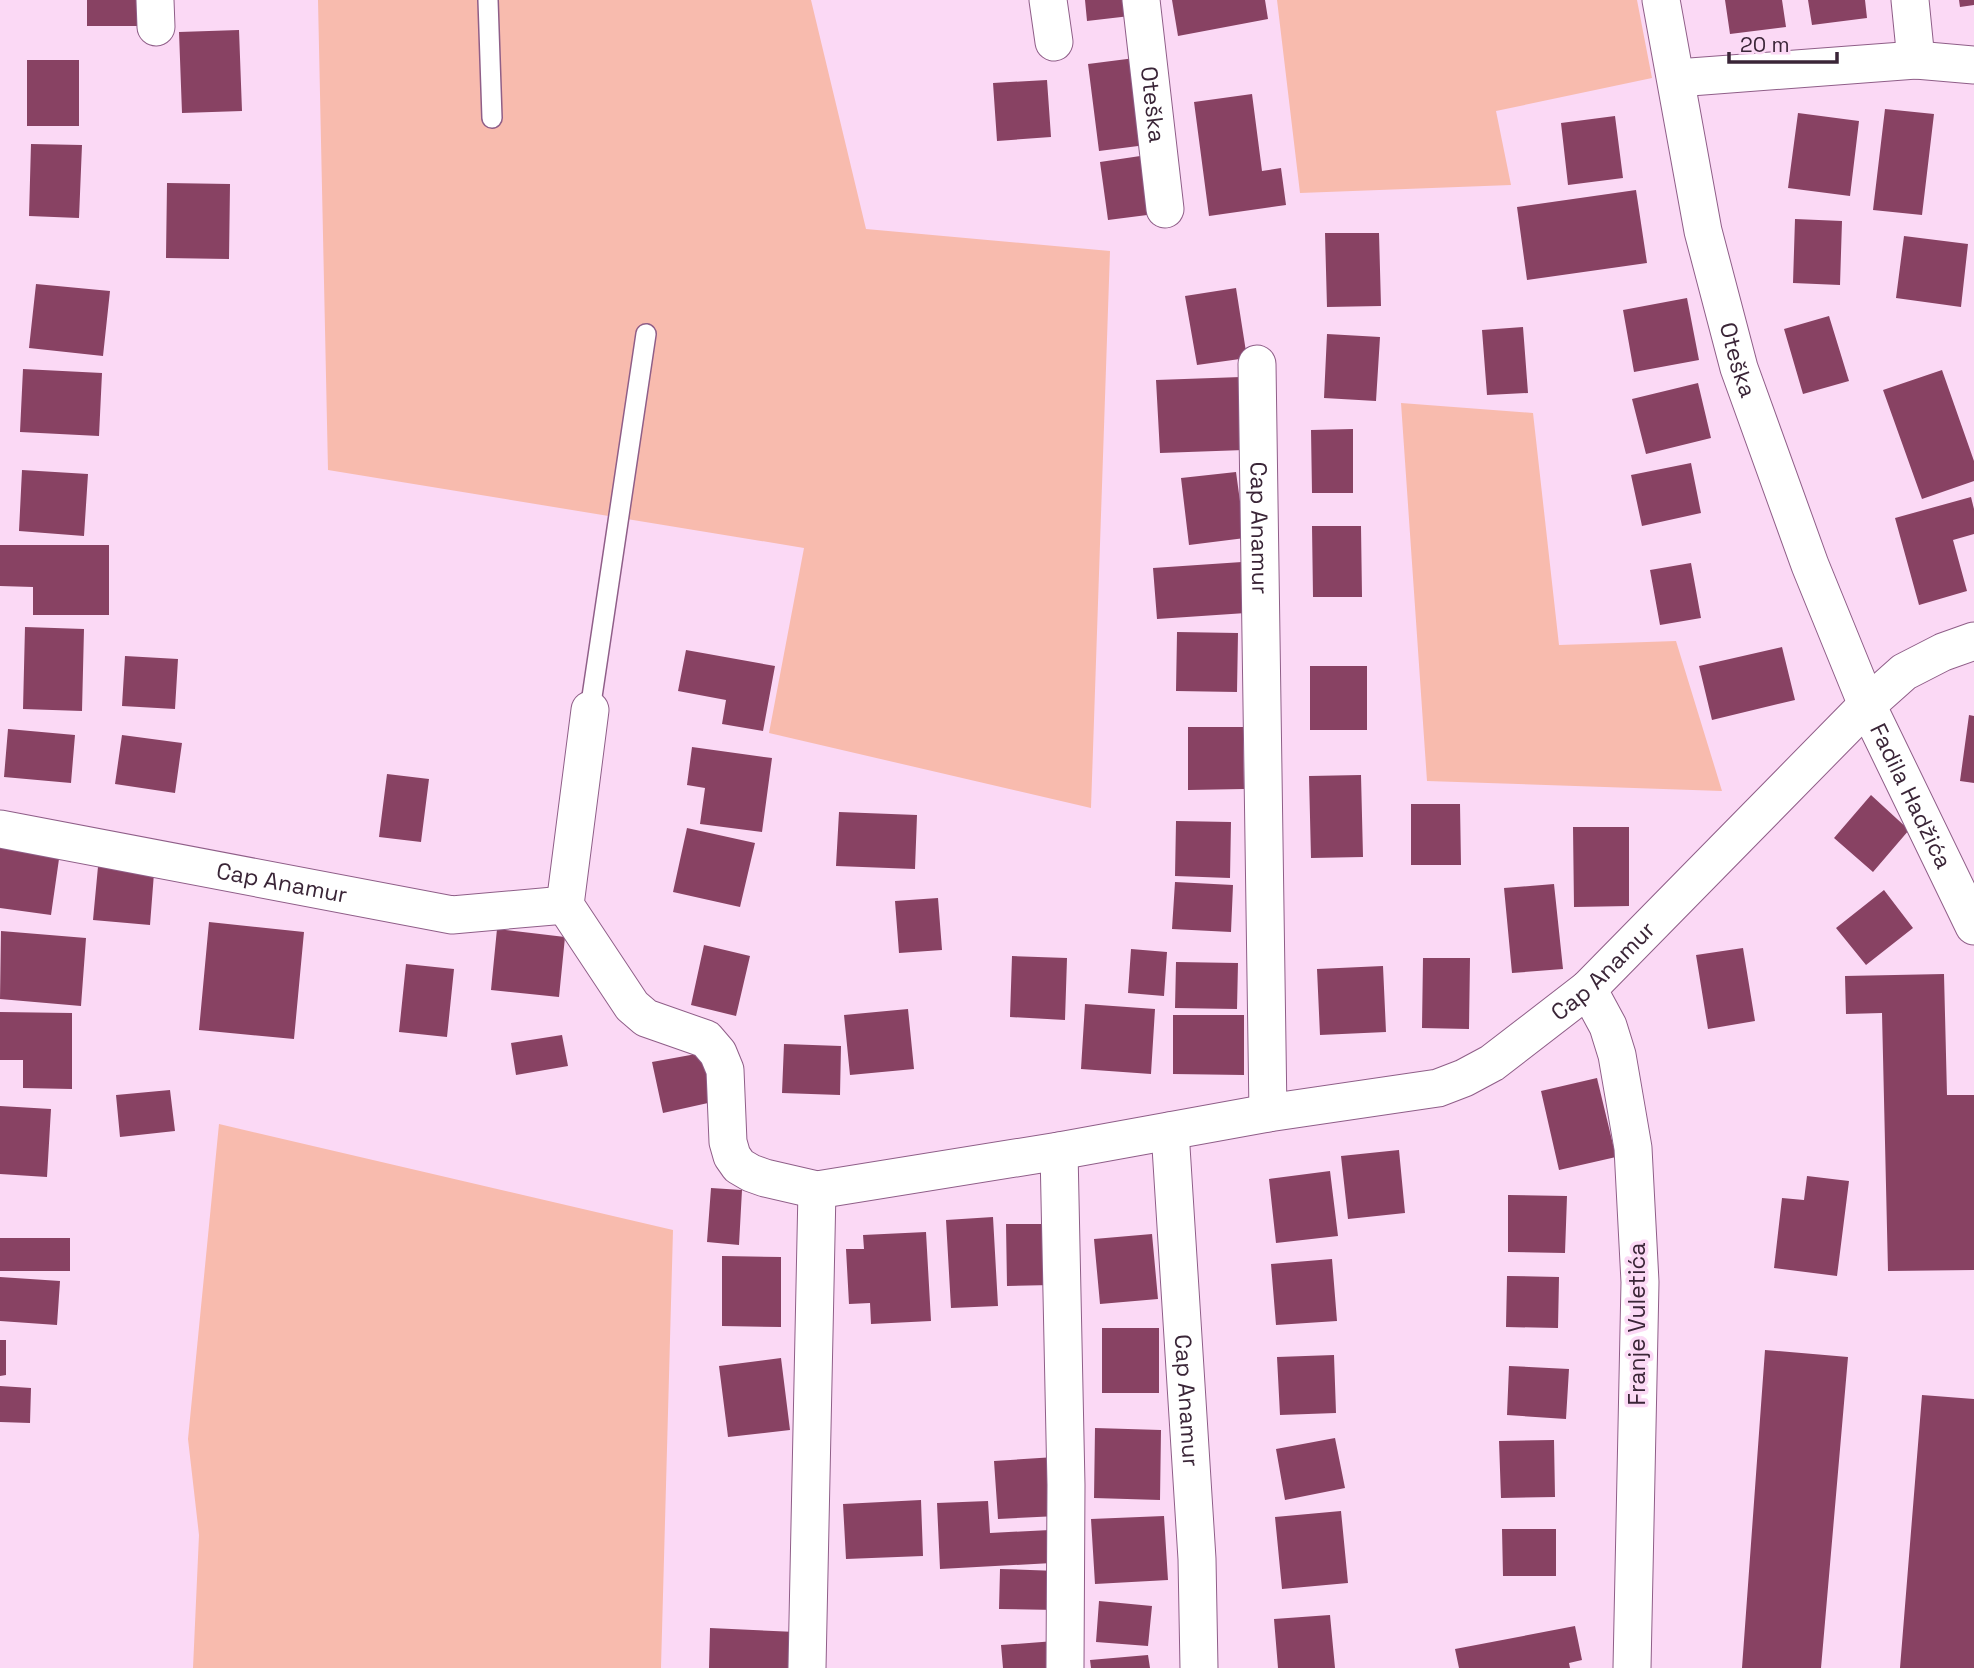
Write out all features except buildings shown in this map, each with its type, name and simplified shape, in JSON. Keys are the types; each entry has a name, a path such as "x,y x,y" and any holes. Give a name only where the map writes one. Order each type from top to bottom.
{"street":[{"path":"1048,0 1054,42"},
{"name":"Oteška","path":"1141,0 1165,209"},
{"name":"Oteška","path":"1661,0 1703,231 1739,368 1810,565 1867,705"},
{"path":"1910,0 1916,60"},
{"path":"1677,78 1916,60 1974,65"},
{"name":"Cap Anamur","path":"1257,364 1268,1113"},
{"name":"Cap Anamur","path":"0,829 452,915 565,905 632,1006 646,1018 706,1039 718,1053 725,1070 729,1142 732,1156 739,1166 765,1178 817,1190 1059,1151 1268,1113 1438,1088 1464,1078 1492,1063 1588,989 1867,705 1904,672 1943,652 1974,641"},
{"name":"Fadila Hadžića","path":"1867,705 1973,921"},
{"path":"565,905 590,710"},
{"name":"Franje Vuletića","path":"1588,989 1608,1026 1617,1055 1633,1148 1640,1282 1632,1668"},
{"name":"Cap Anamur","path":"1170,1131 1196,1545 1199,1668"},
{"path":"1059,1151 1066,1485 1065,1668"},
{"path":"807,1668 817,1190"}],"lane":[{"path":"488,0 492,118"},
{"path":"590,710 646,334"}],"shaded area":[{"path":"318,0 811,0 866,229 1110,251 1091,808 769,733 804,548 328,470"},
{"path":"1277,0 1637,0 1652,78 1496,111 1511,185 1300,193"},
{"path":"1401,403 1533,413 1559,645 1676,641 1722,791 1427,781"},
{"path":"219,1124 673,1230 661,1668 193,1668 199,1535 188,1439"}]}
